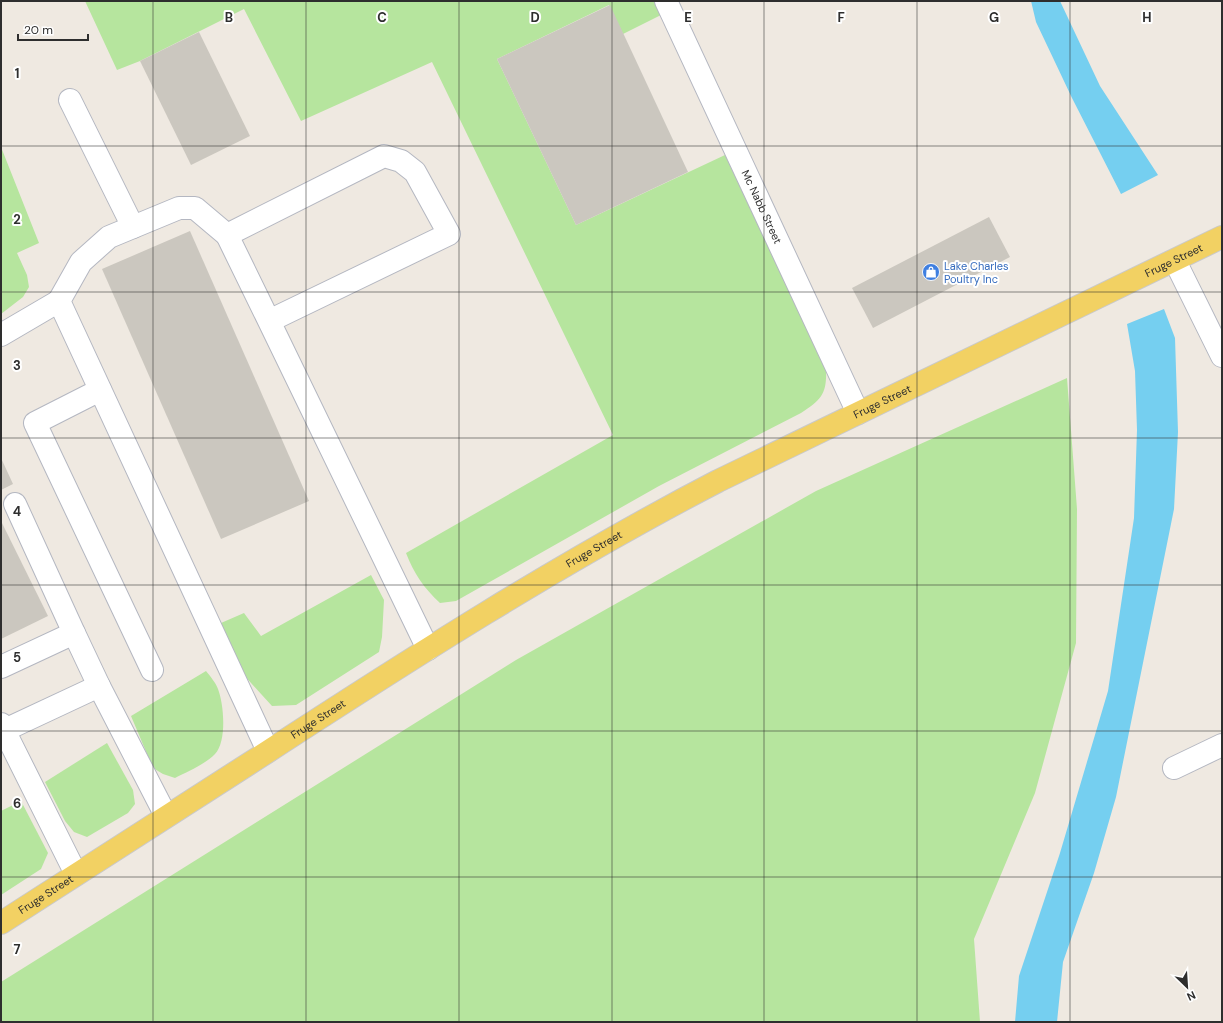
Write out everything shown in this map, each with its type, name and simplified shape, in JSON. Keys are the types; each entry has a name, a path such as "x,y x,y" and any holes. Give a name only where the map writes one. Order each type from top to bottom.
{"main road":[{"name":"Fruge Street","path":"1,923 268,751 322,714 578,558 657,512 1222,237"}],"street":[{"name":"Mc Nabb Street","path":"666,1 858,413"},
{"path":"70,100 133,227"},
{"path":"227,235 384,156 401,161 415,172 449,234 269,321"},
{"path":"1,335 59,301 81,262 109,237 178,208 195,208 227,235 428,649"},
{"path":"1175,261 1222,356"},
{"path":"59,301 268,751"},
{"path":"100,390 35,423 152,670"},
{"path":"15,504 99,686 166,816"},
{"path":"1,667 74,633"},
{"path":"76,874 3,727 99,686"},
{"path":"1174,768 1222,746"}],"green space":[{"path":"85,1 654,1 661,15 623,34 609,5 497,59 576,225 725,155 826,368 825,384 822,395 814,404 801,413 659,486 456,601 440,603 420,580 412,568 406,553 613,435 432,62 301,121 244,9 140,61 117,70"},
{"path":"1,147 39,243 17,253 27,275 29,287 23,297 1,314"},
{"path":"1067,378 1077,509 1076,643 1035,793 974,939 980,1022 1,1022 1,982 516,660 816,491"},
{"path":"371,575 384,600 382,637 379,652 296,705 272,706 242,673 221,623 244,613 261,636"},
{"path":"206,671 217,687 222,704 223,732 219,748 207,761 175,778 163,774 153,768 131,716"},
{"path":"107,743 133,790 135,804 128,813 87,837 74,832 65,821 45,782"},
{"path":"21,801 48,853 41,869 1,895 1,811"}],"water":[{"path":"1031,1 1060,1 1100,86 1158,175 1121,194 1072,98 1036,22"},
{"path":"1164,309 1175,338 1178,432 1174,509 1116,797 1094,873 1063,962 1057,1022 1015,1022 1019,976 1060,853 1108,691 1134,518 1137,430 1135,371 1127,324"}],"building":[{"path":"610,5 688,172 576,225 497,59"},
{"path":"199,32 250,136 191,165 140,61"},
{"name":"Lake Charles Poultry Inc","path":"989,217 1010,257 873,328 852,288"},
{"path":"190,231 309,501 221,539 102,269"},
{"path":"1,458 13,484 1,490"},
{"path":"1,521 48,616 1,639"}],"place":[{"name":"Lake Charles Poultry Inc","path":"931,272"}]}
